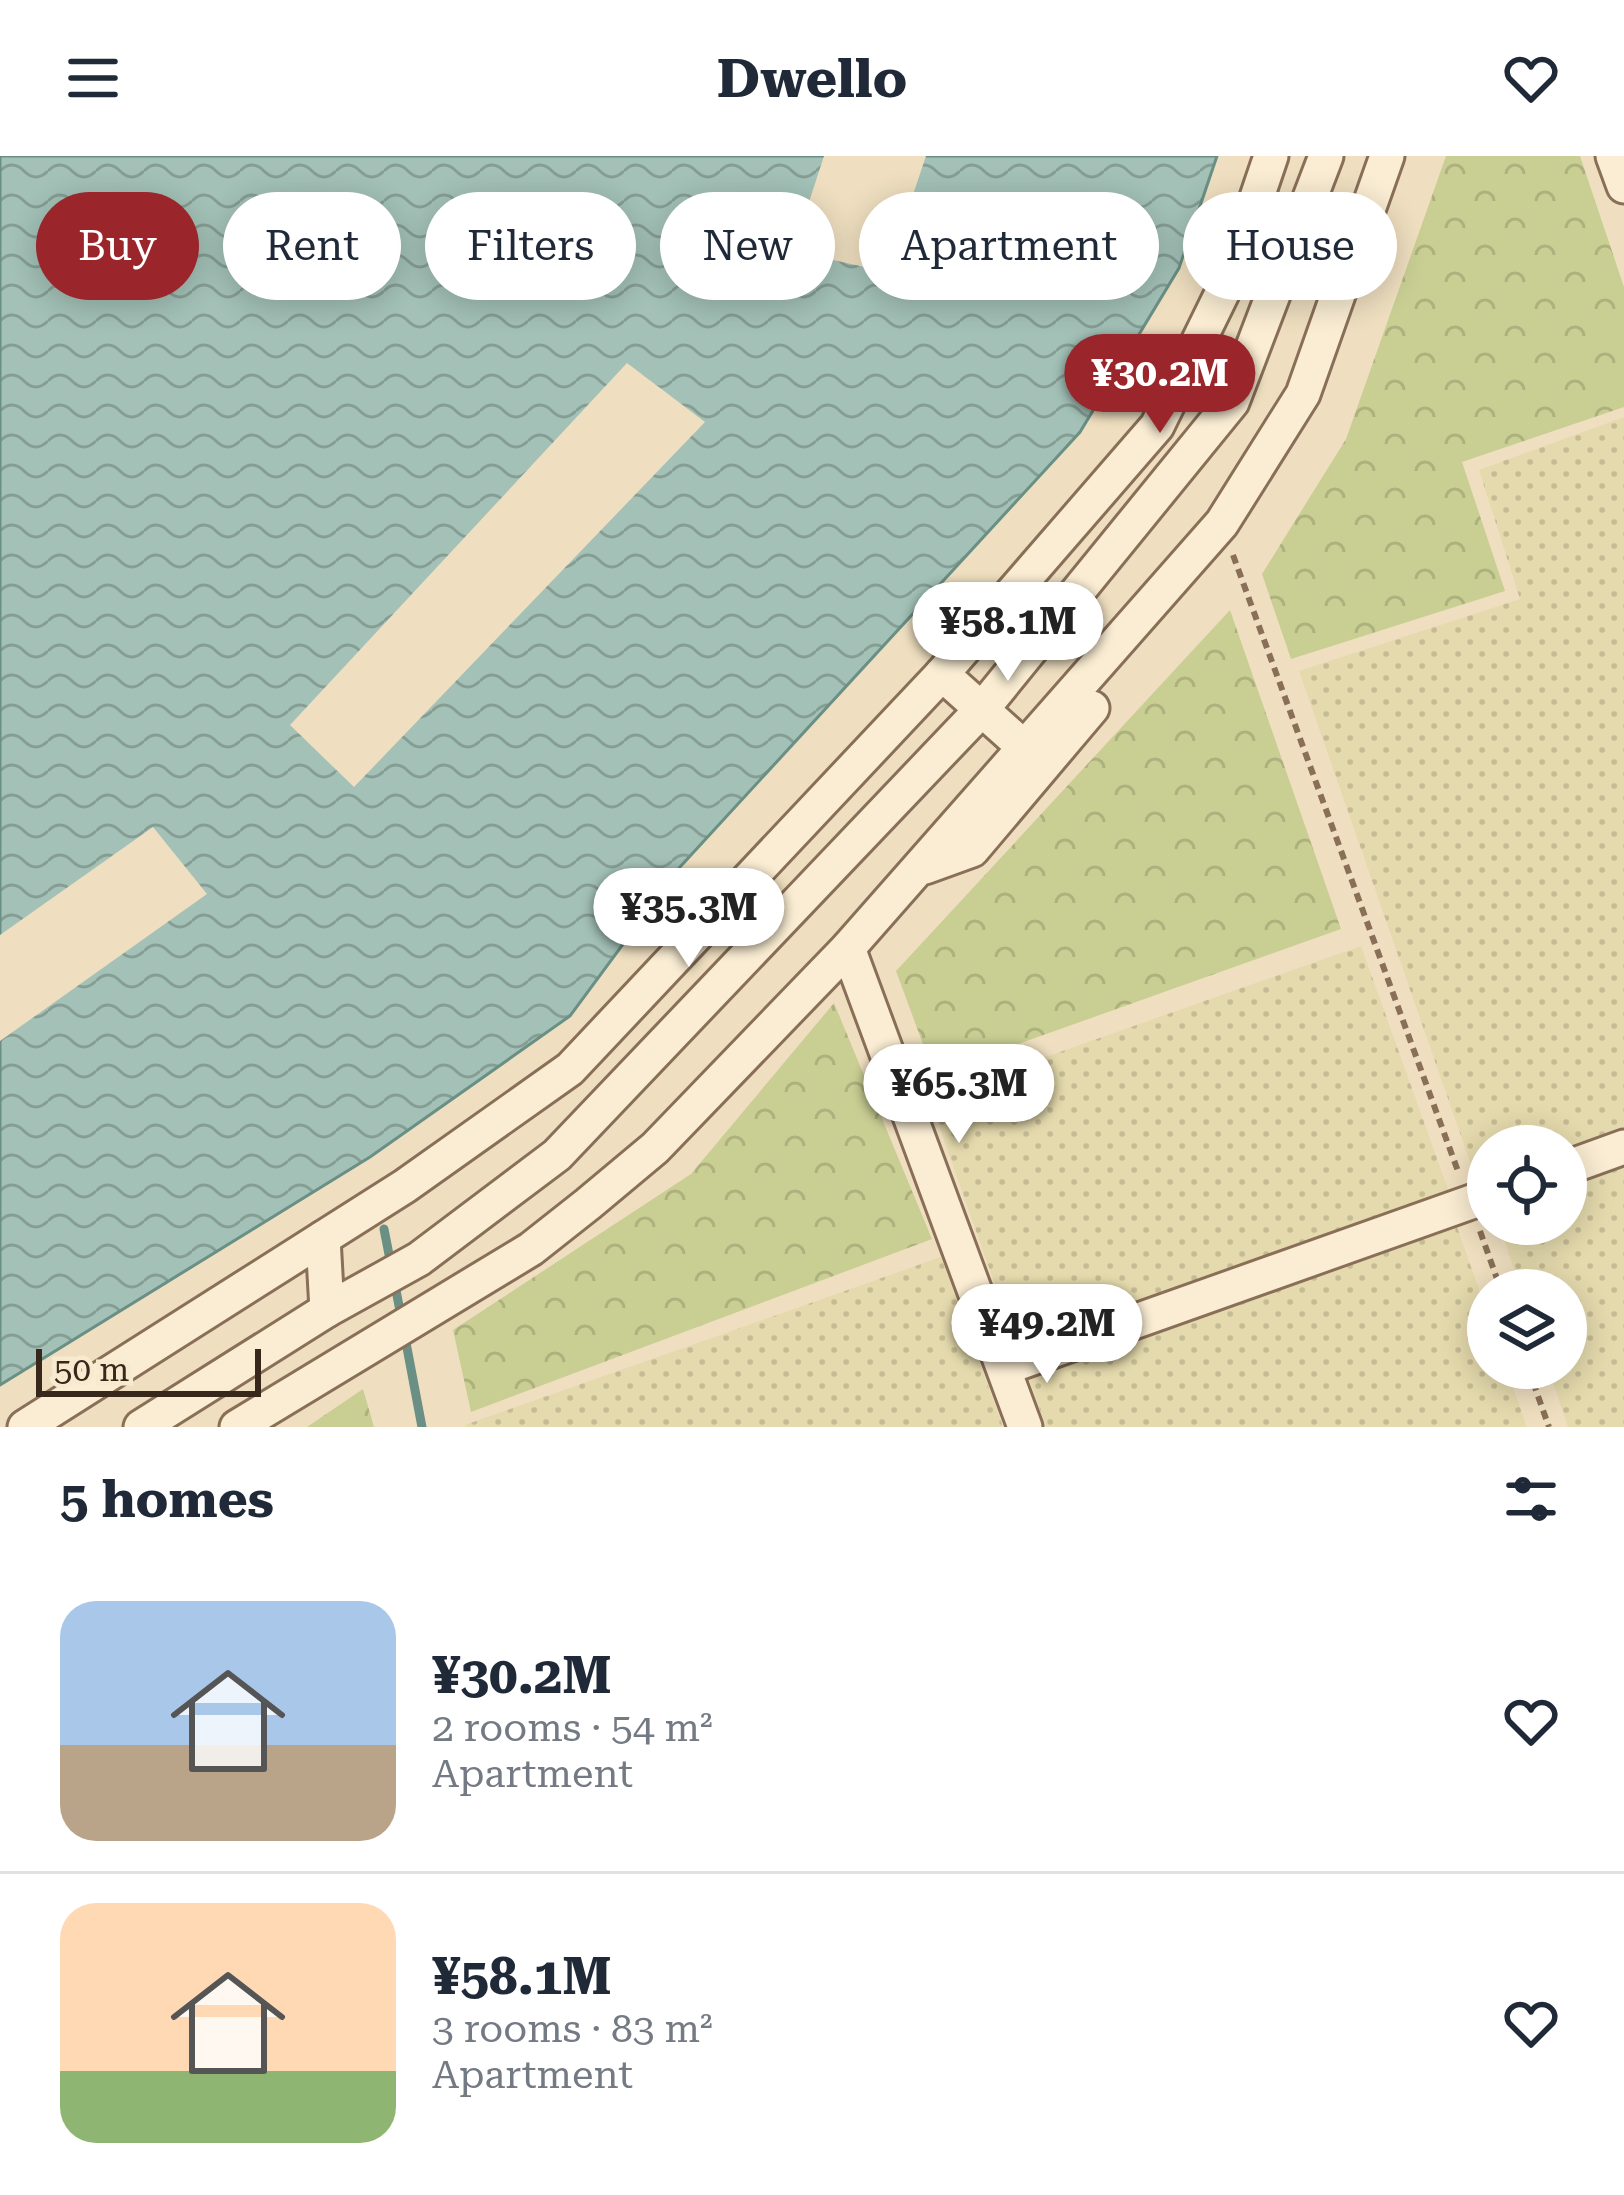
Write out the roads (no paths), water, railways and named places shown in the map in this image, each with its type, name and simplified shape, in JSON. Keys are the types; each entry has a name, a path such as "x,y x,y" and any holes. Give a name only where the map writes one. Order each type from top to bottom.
{"street":[{"path":"25,1427 323,1238 570,1069 942,674 1156,426 1230,278 1271,156"},
{"path":"141,1427 418,1259 512,1194 602,1113 983,708 1232,402 1326,156"},
{"path":"237,1427 531,1249 655,1148 848,948 1222,523 1303,394 1387,156"},
{"path":"1613,156 1624,186"},
{"path":"917,870 972,850 1114,682 1115,650"},
{"path":"942,674 1026,748"},
{"path":"848,948 1025,1427"},
{"path":"1587,1160 1624,1147"},
{"path":"1004,1368 1467,1203"},
{"path":"323,1238 327,1310"}],"water":[{"path":"0,156 1217,156 1205,192 1183,192 1179,268 1080,432 680,867 570,1016 370,1157 0,1385"}],"waterway":[{"path":"384,1229 401,1316"},
{"path":"404,1332 422,1427"}]}
